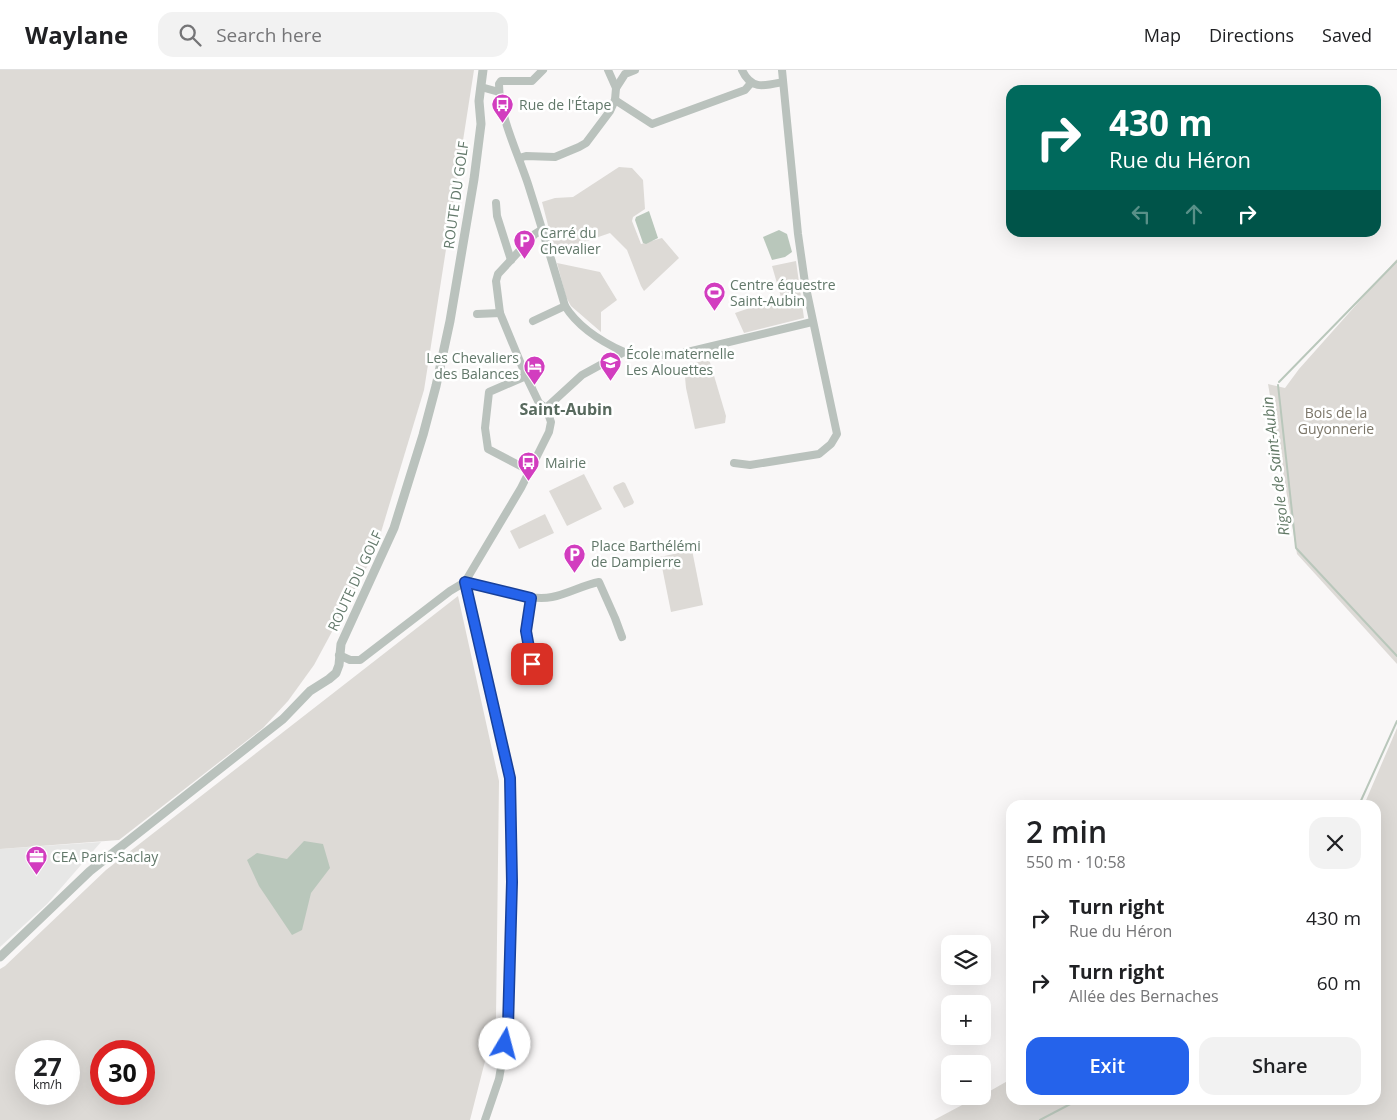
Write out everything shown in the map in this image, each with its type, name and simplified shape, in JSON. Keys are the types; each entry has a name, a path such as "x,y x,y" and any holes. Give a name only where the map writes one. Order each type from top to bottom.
{"street":[{"name":"ROUTE DU GOLF","path":"0,957 90,870 283,719 310,691 336,673 339,665 341,644 394,528 436,386 450,322 472,188 481,124 478,105 483,70"},
{"path":"543,70 532,81 501,82 499,84 499,92 506,121 543,229 565,306 571,316 595,336 624,352 651,356 675,354 812,322"},
{"path":"608,70 616,88"},
{"path":"519,158 526,156 555,157 586,143 596,131 615,100 616,88 625,74 635,70"},
{"path":"742,70 745,78 751,84 762,85 783,82"},
{"path":"734,463 750,465 819,454 831,444 837,434 812,322 798,234 782,70"},
{"path":"615,100 652,124 745,90 751,84"},
{"path":"481,87 499,92"},
{"path":"496,204 511,260"},
{"path":"339,655 350,660 360,660 450,591 465,582 530,471 549,432 551,422 546,408 539,403 500,313 497,279 498,274 535,234 543,229"},
{"path":"533,321 565,306"},
{"path":"477,314 500,313"},
{"path":"546,408 582,375 624,352"},
{"path":"526,376 489,392 485,428 488,449 530,471"},
{"path":"465,582 531,598 551,597 587,584 599,582 622,637"},
{"path":"465,582 510,778 512,882 508,1027 499,1079 485,1120"},
{"path":"531,598 526,631 532,664"}],"shaded area":[{"path":"649,211 658,238 646,244 643,243 635,220 636,217"},
{"path":"779,230 787,234 792,252 785,257 772,260 763,237"},
{"path":"304,841 323,844 330,868 311,893 302,930 292,935 259,886 247,860 257,853 287,859"},
{"name":"CEA Paris-Saclay","path":"101,842 47,904 0,947 0,849"}],"green space":[{"path":"0,70 474,70 424,390 375,552 314,665 288,701 263,728 119,840 0,849"},
{"path":"619,167 632,168 643,180 645,209 633,217 632,221 641,244 662,238 679,258 644,291 627,250 610,233 555,252 542,202 555,198 573,197"},
{"name":"Bois de la Guyonnerie","path":"1397,259 1397,664 1297,554 1268,384 1285,388 1299,369"},
{"path":"796,261 804,318 744,333 735,313 781,297 772,266"},
{"path":"557,263 600,272 617,300 601,312 601,332 571,306 566,297"},
{"path":"709,359 726,416 725,423 695,429 686,388 684,366"},
{"path":"584,474 602,509 567,526 549,491"},
{"path":"623,482 634,502 624,508 613,488"},
{"path":"545,514 554,533 519,549 510,531"},
{"path":"692,550 703,605 671,612 660,557"},
{"path":"458,596 499,781 496,1018 470,1120 0,1120 0,969 106,870"},
{"path":"1397,728 1397,1120 934,1120 962,1105 991,1105 991,1091 1006,1082 1006,1105 1381,1105 1381,800 1366,800"}],"waterway":[{"name":"Rigole de Saint-Aubin","path":"1279,382 1397,261"},
{"name":"Rigole de Saint-Aubin","path":"1278,385 1296,548 1397,656"},
{"name":"Rigole de Saint-Aubin","path":"1361,800 1397,721"},
{"name":"Rigole de Saint-Aubin","path":"1040,1120 1068,1105"}],"place":[{"name":"Rue de l'Étape","path":"503,124"},
{"name":"Carré du Chevalier","path":"524,260"},
{"name":"Centre équestre Saint-Aubin","path":"714,312"},
{"name":"École maternelle Les Alouettes","path":"610,381"},
{"name":"Les Chevaliers des Balances","path":"535,385"},
{"name":"Mairie","path":"529,482"},
{"name":"Place Barthélémi de Dampierre","path":"575,573"},
{"name":"CEA Paris-Saclay","path":"36,876"}],"district":[{"name":"Saint-Aubin","path":"566,409"}],"route":[{"path":"505,1044 508,1027 512,882 510,778 465,582 531,598 526,631 532,664"}]}
